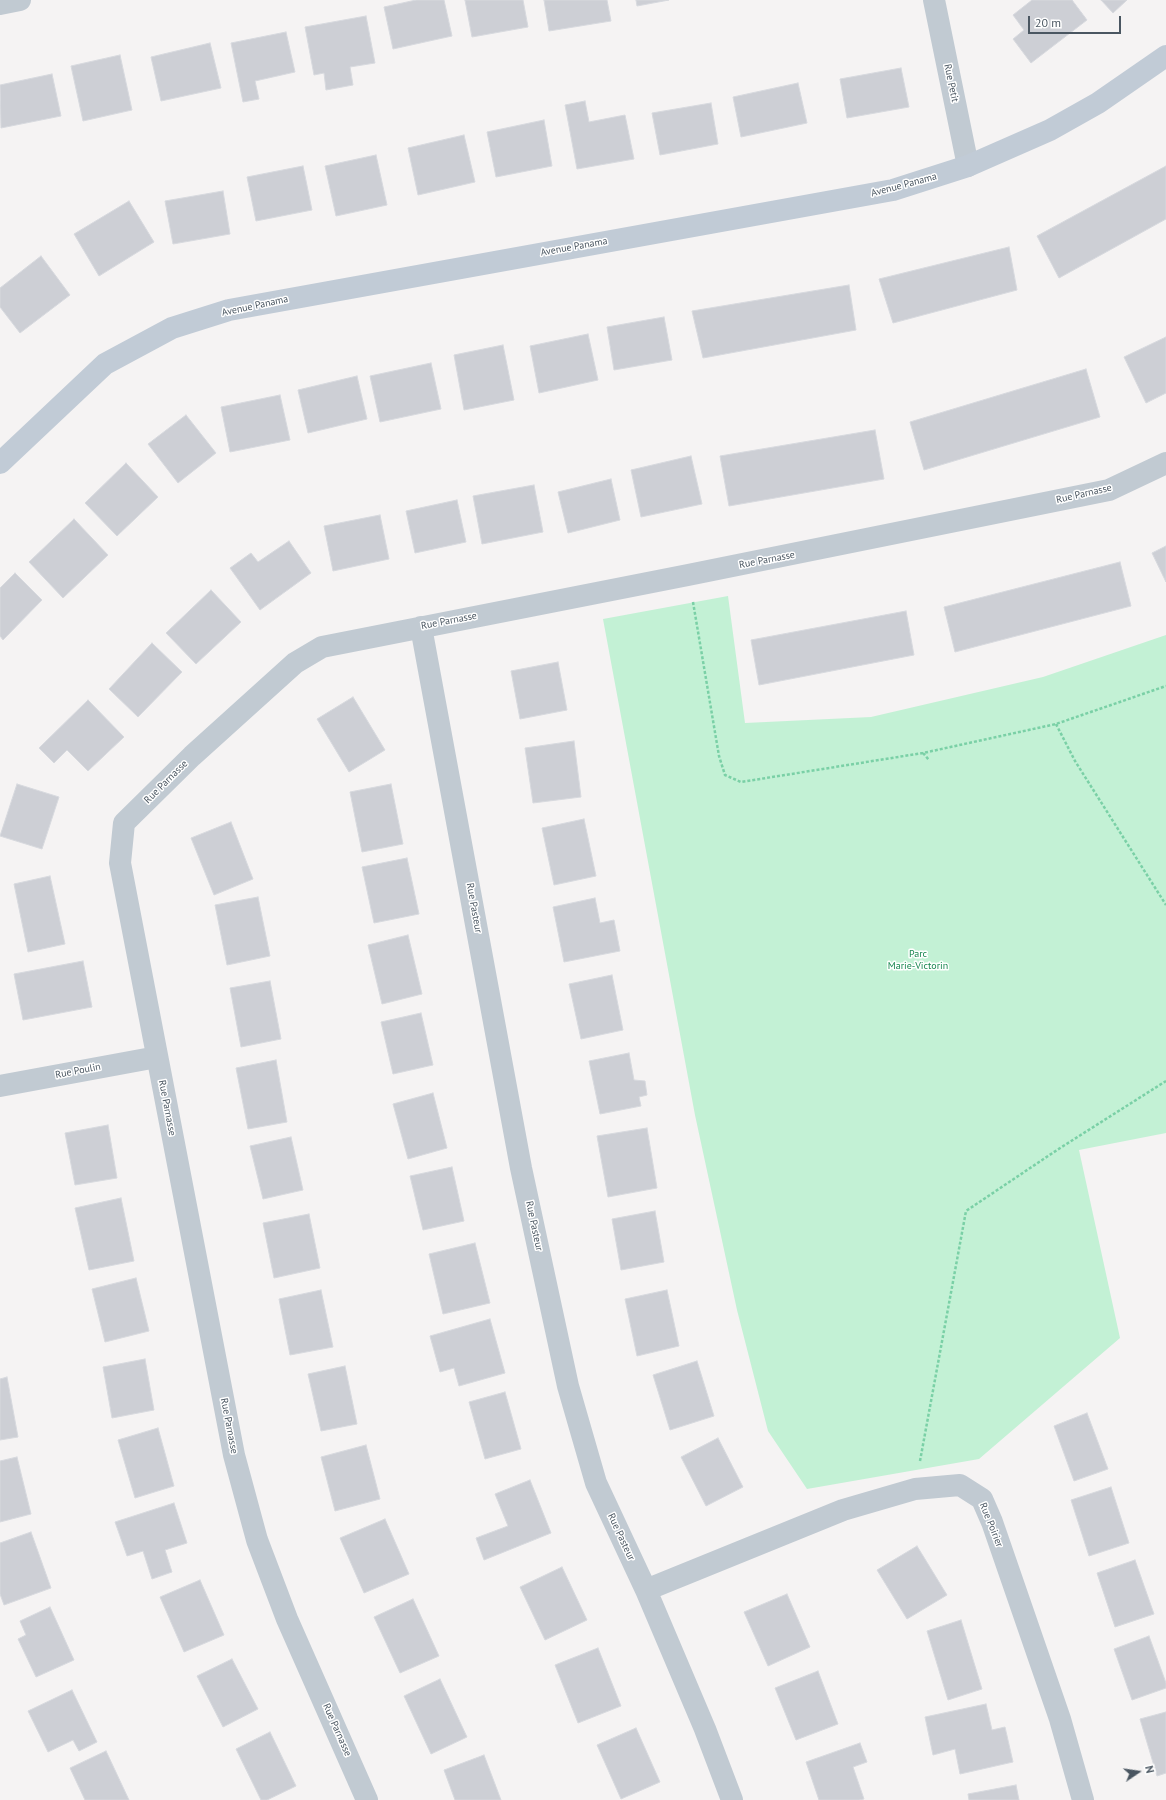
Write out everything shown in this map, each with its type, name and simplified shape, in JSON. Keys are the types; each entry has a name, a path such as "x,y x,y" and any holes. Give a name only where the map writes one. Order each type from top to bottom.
{"street":[{"path":"0,4 20,0"},
{"name":"Rue Petit","path":"934,0 968,166"},
{"name":"Avenue Panama","path":"0,463 105,364 172,328 229,310 893,190 968,166 1050,130 1098,103 1166,56"},
{"name":"Rue Parnasse","path":"367,1800 287,1619 257,1540 234,1455 120,863 124,823 192,756 295,663 322,647 1109,490 1166,463"},
{"name":"Rue Pasteur","path":"421,627 521,1168 568,1386 596,1483 646,1590 705,1729 732,1800"},
{"name":"Rue Poulin","path":"0,1086 157,1056"},
{"name":"Rue Poirier","path":"646,1590 843,1510 915,1489 960,1485 982,1499 992,1522 1060,1719 1083,1800"}],"path":[{"path":"688,575 719,756 726,775 741,782 923,753 1056,724 1166,686"},
{"path":"1056,724 1075,761 1166,905"},
{"path":"923,753 930,760"},
{"path":"915,1489 966,1211 1063,1146 1166,1081"}],"green space":[{"name":"Parc Marie-Victorin","path":"728,596 745,723 871,717 1043,677 1166,635 1166,1133 1079,1150 1120,1338 979,1459 807,1489 768,1431 737,1310 695,1115 603,619"}],"building":[{"path":"416,0 444,0 452,36 393,49 384,7"},
{"path":"465,0 523,0 528,27 472,37"},
{"path":"544,0 607,0 611,21 549,31"},
{"path":"636,0 669,0 637,6"},
{"path":"1032,0 1072,0 1087,20 1031,63 1013,39 1024,30 1013,15"},
{"path":"1101,0 1127,0 1113,13"},
{"path":"366,16 375,63 350,67 353,85 326,90 324,73 314,75 305,27"},
{"path":"286,32 295,72 255,81 259,99 243,102 231,43"},
{"path":"210,43 221,88 161,101 151,57"},
{"path":"120,55 132,110 83,121 71,66"},
{"path":"901,68 909,107 847,118 840,79"},
{"path":"52,74 61,116 1,128 0,85"},
{"path":"798,83 807,123 741,137 733,97"},
{"path":"585,101 589,122 625,115 634,159 577,169 565,105"},
{"path":"711,103 718,144 660,155 652,113"},
{"path":"544,120 552,166 496,177 487,132"},
{"path":"464,135 475,182 418,195 408,148"},
{"path":"376,155 387,205 336,216 325,166"},
{"path":"303,166 312,210 256,221 247,177"},
{"path":"1166,166 1166,219 1059,278 1037,236"},
{"path":"223,191 230,234 173,244 165,201"},
{"path":"129,201 154,242 99,276 74,234"},
{"path":"1009,247 1017,290 893,323 879,279"},
{"path":"41,256 70,295 20,333 0,307 0,288"},
{"path":"849,285 856,330 703,358 692,311"},
{"path":"664,317 672,360 614,370 607,327"},
{"path":"588,334 598,380 539,393 530,346"},
{"path":"1166,337 1166,393 1146,403 1124,357"},
{"path":"503,345 514,400 464,410 454,355"},
{"path":"431,363 441,409 380,422 370,376"},
{"path":"1086,369 1100,417 924,470 910,422"},
{"path":"357,376 367,419 308,433 298,390"},
{"path":"280,395 290,440 230,452 221,407"},
{"path":"186,415 216,453 178,483 148,444"},
{"path":"875,430 884,479 729,506 720,456"},
{"path":"691,456 702,504 641,517 631,470"},
{"path":"126,463 158,497 117,536 85,503"},
{"path":"611,479 620,520 568,533 558,492"},
{"path":"534,485 543,532 482,544 473,496"},
{"path":"457,500 466,542 415,553 406,511"},
{"path":"380,515 389,559 333,571 324,526"},
{"path":"74,519 108,555 63,598 29,562"},
{"path":"289,541 311,573 260,610 230,568 251,553 258,562"},
{"path":"1166,546 1166,582 1152,553"},
{"path":"1120,562 1131,606 955,652 944,607"},
{"path":"15,573 42,600 3,640 0,636 0,588"},
{"path":"211,590 241,622 196,664 166,633"},
{"path":"906,611 914,655 759,685 751,640"},
{"path":"152,643 182,672 138,717 109,689"},
{"path":"558,662 567,710 520,719 511,671"},
{"path":"353,697 385,750 349,772 317,719"},
{"path":"88,700 124,737 88,771 67,750 54,763 39,748"},
{"path":"574,741 581,797 533,803 525,748"},
{"path":"17,784 59,797 42,849 0,836"},
{"path":"391,784 403,844 362,852 350,792"},
{"path":"584,819 596,876 554,885 542,828"},
{"path":"231,822 253,879 214,895 191,838"},
{"path":"407,858 419,914 374,923 362,867"},
{"path":"50,876 65,944 28,952 14,884"},
{"path":"258,897 270,956 227,965 215,905"},
{"path":"595,898 600,923 614,920 620,951 564,962 553,907"},
{"path":"408,935 422,994 382,1004 368,945"},
{"path":"83,961 92,1007 23,1020 14,974"},
{"path":"612,975 623,1030 581,1039 569,984"},
{"path":"270,981 281,1039 241,1047 230,988"},
{"path":"421,1013 433,1065 393,1074 381,1022"},
{"path":"629,1053 634,1080 645,1081 647,1095 639,1097 641,1106 600,1114 589,1061"},
{"path":"276,1060 287,1122 248,1129 236,1068"},
{"path":"433,1093 447,1148 408,1159 393,1104"},
{"path":"108,1125 117,1178 75,1185 65,1133"},
{"path":"647,1128 657,1188 608,1197 597,1136"},
{"path":"291,1137 303,1190 263,1199 250,1146"},
{"path":"452,1167 464,1221 423,1230 410,1176"},
{"path":"121,1198 134,1261 89,1270 75,1208"},
{"path":"655,1211 664,1262 621,1270 612,1219"},
{"path":"309,1214 320,1268 274,1278 263,1223"},
{"path":"475,1243 490,1303 443,1314 429,1254"},
{"path":"136,1278 149,1331 105,1342 92,1289"},
{"path":"321,1290 333,1347 290,1355 279,1299"},
{"path":"667,1290 679,1346 637,1356 625,1299"},
{"path":"490,1319 505,1373 459,1386 454,1368 440,1372 430,1336"},
{"path":"145,1359 154,1410 112,1418 103,1367"},
{"path":"697,1361 714,1416 670,1430 653,1375"},
{"path":"345,1366 357,1424 321,1431 308,1374"},
{"path":"7,1377 18,1437 0,1440 0,1379"},
{"path":"505,1392 521,1449 485,1459 469,1402"},
{"path":"1087,1413 1108,1469 1074,1481 1054,1426"},
{"path":"158,1428 174,1486 135,1498 118,1440"},
{"path":"718,1438 743,1487 706,1506 681,1457"},
{"path":"366,1445 380,1499 335,1511 321,1457"},
{"path":"17,1457 31,1514 0,1522 0,1461"},
{"path":"530,1480 551,1533 484,1560 476,1538 508,1526 495,1494"},
{"path":"1111,1487 1129,1543 1089,1556 1071,1500"},
{"path":"174,1503 187,1543 165,1550 172,1572 152,1579 143,1551 127,1556 115,1522"},
{"path":"385,1519 409,1574 364,1593 340,1538"},
{"path":"31,1532 51,1588 4,1605 0,1594 0,1543"},
{"path":"917,1546 947,1595 907,1619 877,1570"},
{"path":"1135,1560 1154,1614 1115,1627 1097,1573"},
{"path":"562,1567 587,1620 545,1640 520,1587"},
{"path":"200,1580 224,1635 184,1652 160,1597"},
{"path":"787,1594 810,1647 768,1666 744,1612"},
{"path":"413,1599 439,1656 400,1673 374,1617"},
{"path":"50,1607 74,1660 36,1677 18,1639 26,1635 20,1621"},
{"path":"961,1620 982,1689 948,1700 927,1631"},
{"path":"1149,1636 1166,1683 1166,1688 1132,1700 1114,1649"},
{"path":"598,1648 621,1706 578,1723 555,1665"},
{"path":"232,1659 258,1709 223,1727 197,1676"},
{"path":"818,1671 838,1724 796,1740 775,1688"},
{"path":"440,1679 467,1737 431,1754 404,1696"},
{"path":"72,1690 97,1742 79,1751 73,1740 48,1752 28,1711"},
{"path":"986,1704 992,1730 1005,1727 1013,1762 960,1774 955,1749 933,1755 925,1717"},
{"path":"1166,1712 1166,1773 1157,1776 1140,1719"},
{"path":"636,1728 660,1782 621,1799 597,1745"},
{"path":"270,1732 296,1786 267,1800 261,1800 236,1749"},
{"path":"860,1743 867,1762 853,1767 864,1799 819,1800 806,1762"},
{"path":"106,1751 129,1800 85,1800 70,1768"},
{"path":"484,1755 501,1800 455,1800 444,1770"},
{"path":"1016,1785 1019,1800 969,1800 968,1794"}]}
